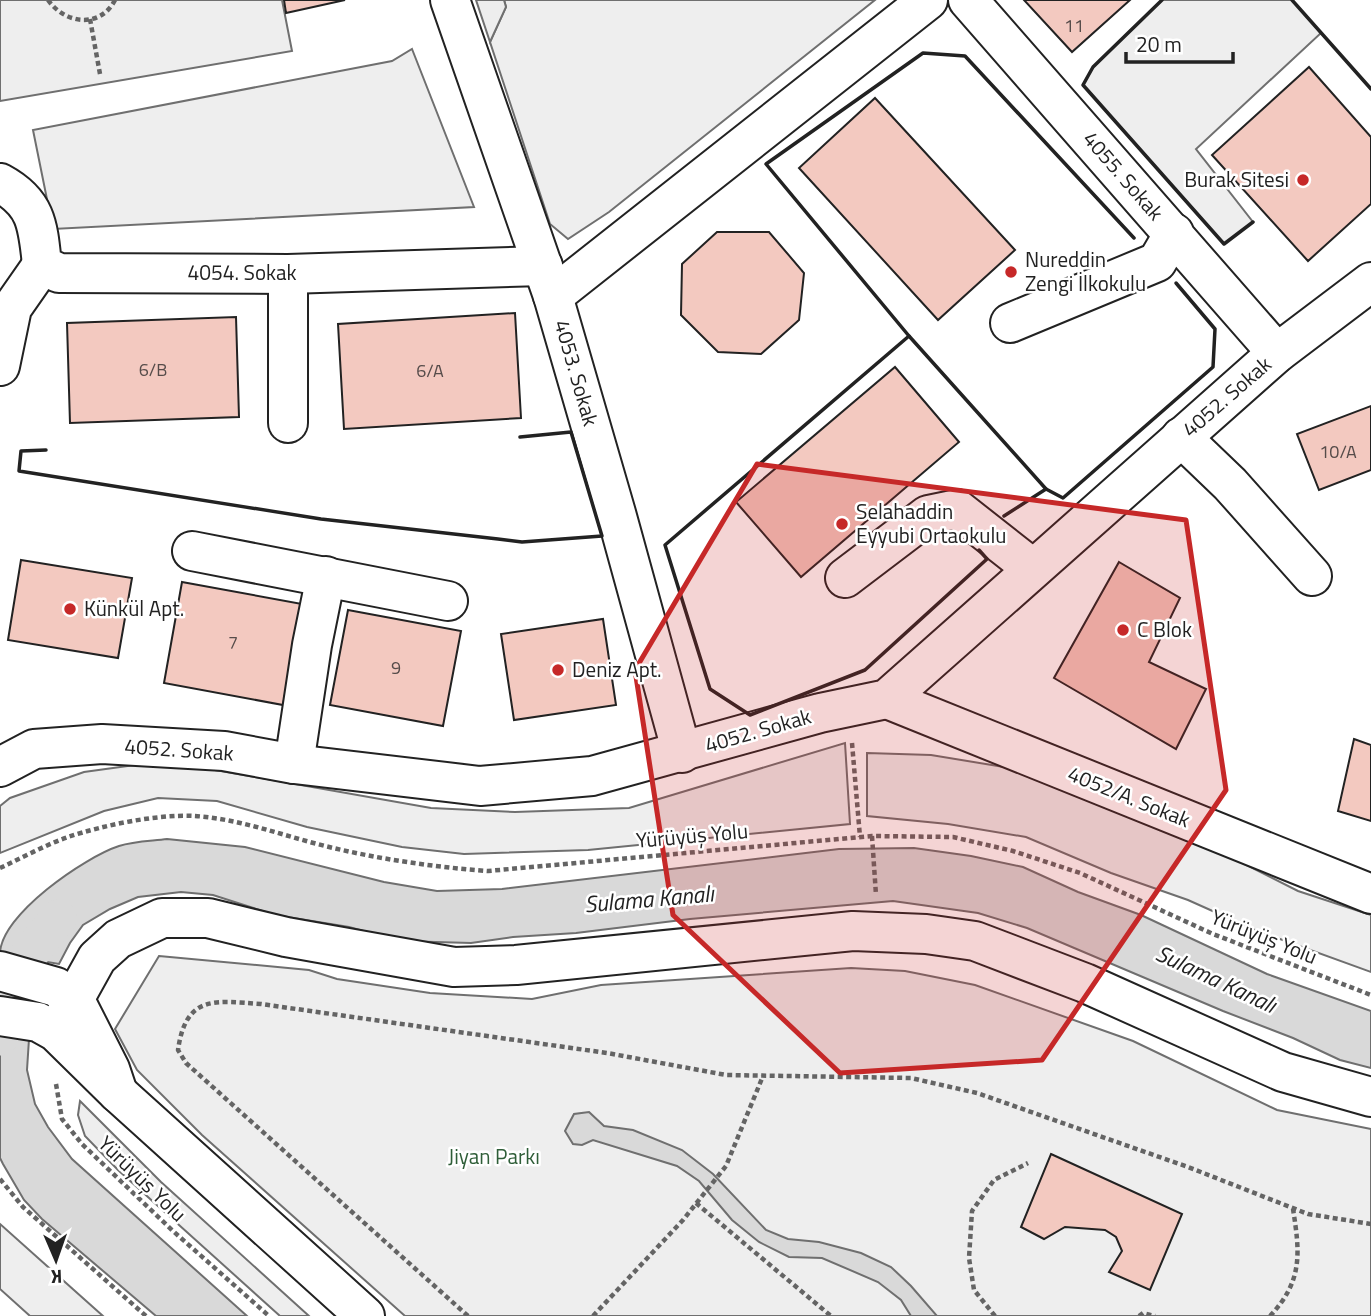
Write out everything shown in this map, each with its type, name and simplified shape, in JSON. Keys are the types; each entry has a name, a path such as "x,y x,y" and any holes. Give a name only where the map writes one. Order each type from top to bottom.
{"street":[{"name":"4053. Sokak","path":"450,0 548,281 682,753"},
{"path":"548,281 928,0"},
{"name":"4055. Sokak","path":"968,0 1278,353"},
{"path":"0,183 16,192 37,221 42,265 12,308 0,366"},
{"path":"1010,323 1157,262 1174,233"},
{"name":"4054. Sokak","path":"42,265 59,273 288,274 548,281"},
{"path":"288,274 288,424"},
{"name":"4052. Sokak","path":"0,767 34,749 102,744 224,751 294,764 481,786 592,776 887,698 1278,353 1371,282"},
{"path":"1181,437 1230,484 1312,576"},
{"path":"845,578 928,515 957,509 1032,568"},
{"path":"192,551 448,601"},
{"path":"294,764 312,645 326,576"},
{"name":"4052/A. Sokak","path":"887,698 1371,894"},
{"path":"0,734 34,749"},
{"path":"365,1316 118,1093 28,1023 118,939 162,918 208,918 286,937 454,967 516,965 853,931 926,934 975,941 1085,983 1283,1072 1371,1097"},
{"path":"0,971 60,992 110,1069 118,1093"}],"path":[{"path":"48,0 66,17 78,20 102,14 115,0"},
{"path":"90,19 100,74"},
{"path":"849,707 860,837"},
{"name":"Yürüyüş Yolu","path":"0,868 68,837 138,821 192,816 235,820 326,846 400,861 488,871 873,836 953,837 1013,851 1080,873 1213,934 1371,995"},
{"path":"873,836 876,903"},
{"path":"468,1316 186,1063 178,1050 187,1018 201,1007 219,1002 261,1004 607,1052 726,1075 911,1078 977,1093 1188,1167 1308,1214 1371,1224"},
{"name":"Yürüyüş Yolu","path":"28,1023 55,1081 62,1119 82,1144 173,1231 269,1316"},
{"path":"593,1316 696,1203 726,1166 763,1076"},
{"path":"995,1316 974,1290 969,1258 972,1211 994,1180 1028,1164"},
{"path":"0,1179 23,1207 146,1316"},
{"path":"696,1203 831,1316"},
{"path":"1270,1316 1282,1304 1294,1279 1299,1252 1293,1208"},
{"path":"1142,1315 1155,1316"}],"highlighted area":[{"path":"757,464 1186,520 1226,790 1042,1060 840,1073 673,915 635,670"}],"green space":[{"path":"0,0 282,0 292,51 0,101"},
{"path":"504,0 875,0 609,212 568,239 550,224 490,42 506,7"},
{"path":"1162,0 1292,0 1321,33 1196,149 1253,222 1224,244 1083,85 1093,67"},
{"path":"412,49 474,207 53,229 33,130 392,61"},
{"path":"845,743 850,824 588,850 464,854 402,847 307,827 217,801 158,798 104,811 0,853 0,806 10,798 84,772 164,761 431,808 515,812 629,808"},
{"path":"867,753 931,755 1010,768 1191,837 1298,891 1371,915 1371,972 1255,930 1188,900 1111,873 1026,837 948,824 867,816"},
{"name":"Jiyan Parkı","path":"159,956 309,970 337,979 430,993 532,999 601,985 851,968 905,971 975,985 1133,1041 1277,1110 1371,1129 1371,1316 405,1316 202,1135 137,1070 115,1029"},
{"path":"80,1101 161,1182 309,1316 280,1316 118,1170 85,1136 78,1115"},
{"path":"0,1224 103,1316 30,1316 0,1289"}],"shaded area":[{"path":"476,0 504,0 506,7 490,42"}],"water":[{"path":"167,839 245,847 384,882 437,891 502,889 839,849 914,848 971,856 1023,867 1078,892 1141,915 1267,974 1371,1011 1371,1068 1340,1060 1027,928 978,913 893,901 690,919 471,943 400,941 349,927 275,915 213,895 181,892 138,897 110,909 83,925 59,964 0,954 4,939 14,922 66,875 119,846"},
{"path":"0,1032 29,1039 27,1070 35,1104 72,1159 247,1316 156,1316 42,1219 24,1200 0,1158"},
{"path":"589,1112 604,1126 633,1130 682,1150 713,1174 766,1230 788,1239 819,1242 861,1253 891,1267 937,1316 911,1316 901,1300 878,1282 822,1258 789,1257 759,1242 732,1220 699,1181 677,1166 593,1140 582,1145 573,1144 565,1131 574,1114"}],"building":[{"path":"284,0 345,0 286,13"},
{"path":"1024,0 1130,0 1072,52"},
{"name":"Burak Sitesi","path":"1309,67 1371,137 1371,204 1308,261 1212,155"},
{"path":"875,98 1015,250 938,320 799,168"},
{"path":"717,232 769,232 804,273 799,320 761,354 718,352 681,315 682,264"},
{"path":"515,313 521,418 344,429 338,324"},
{"path":"236,317 239,417 70,423 67,323"},
{"path":"895,367 959,442 801,577 736,502"},
{"path":"1371,406 1371,470 1319,490 1297,434"},
{"name":"Künkül Apt.","path":"21,560 132,578 118,658 8,640"},
{"name":"C Blok","path":"1119,562 1180,598 1149,662 1206,689 1176,749 1054,678"},
{"path":"182,582 302,604 283,705 164,683"},
{"path":"348,610 461,631 443,726 330,705"},
{"name":"Deniz Apt.","path":"603,619 616,705 514,720 501,634"},
{"path":"1354,739 1371,745 1371,821 1338,811"},
{"path":"1051,1154 1182,1214 1150,1290 1109,1272 1122,1251 1116,1237 1105,1230 1065,1227 1044,1239 1021,1227"}],"waterway":[{"name":"Sulama Kanalı","path":"0,1037 18,969 58,918"}],"wall":[{"path":"1162,0 1093,67 1083,85 1224,244 1253,222"},
{"path":"1292,0 1371,89"},
{"path":"909,336 766,164 923,53 965,56 1134,238"},
{"path":"1046,489 1063,498 1213,367 1215,329 1176,283"},
{"path":"979,550 987,559 865,670 750,715 710,689 665,545 909,336 1046,489 1004,516"},
{"path":"46,450 21,451 19,471 321,519 522,542 602,536 571,432 520,437"}],"place":[{"name":"Burak Sitesi","path":"1303,180"},
{"name":"Nureddin Zengi İlkokulu","path":"1011,272"},
{"name":"Selahaddin Eyyubi Ortaokulu","path":"842,524"},
{"name":"Künkül Apt.","path":"70,609"},
{"name":"C Blok","path":"1123,630"},
{"name":"Deniz Apt.","path":"558,670"}]}
